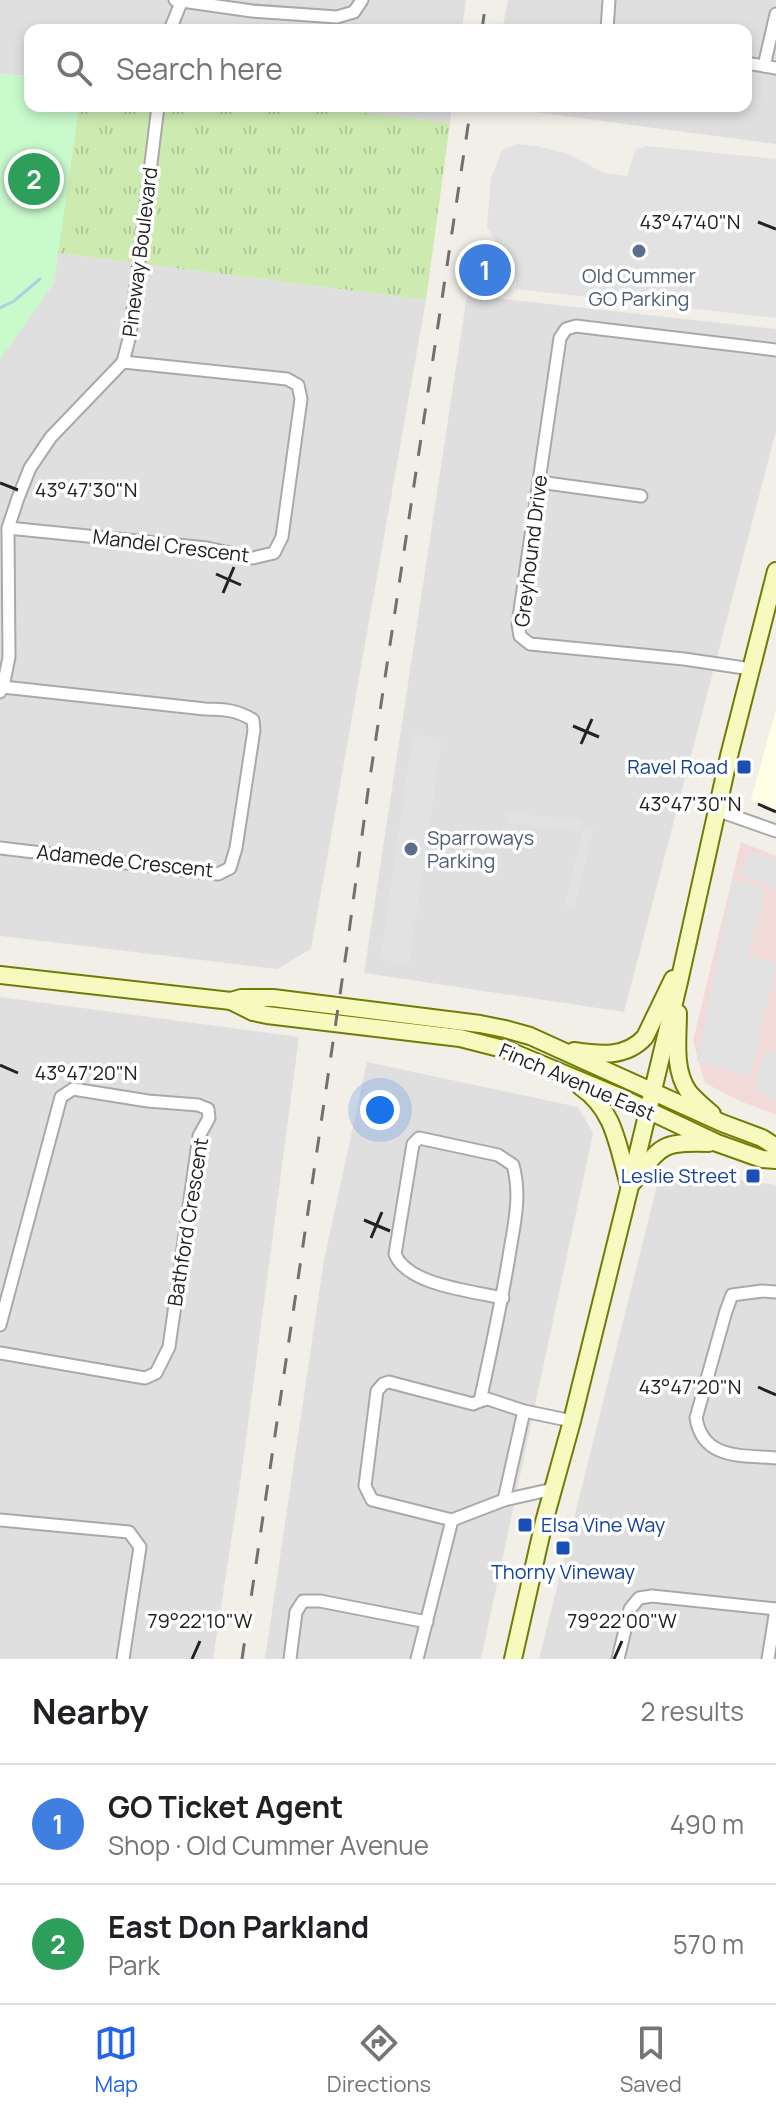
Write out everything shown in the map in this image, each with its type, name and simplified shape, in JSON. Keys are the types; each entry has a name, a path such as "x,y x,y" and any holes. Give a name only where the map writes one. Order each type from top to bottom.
{"main road":[{"path":"513,1659 630,1186 716,810 776,571"},
{"path":"551,1046 608,1054 627,1051 638,1045 645,1037 684,957"},
{"name":"Finch Avenue East","path":"0,975 231,1001 267,1015 460,1038 507,1050 717,1143 762,1159 776,1160"},
{"path":"679,982 677,1054 682,1080 693,1097 722,1123"},
{"name":"Finch Avenue East","path":"231,1001 273,998 480,1024 530,1036 762,1138 776,1147"},
{"path":"555,1069 589,1092 605,1109 630,1186"},
{"path":"630,1186 661,1148 678,1142 717,1143"}],"street":[{"path":"175,0 252,11 337,17 354,12 362,0"},
{"path":"172,24 182,0"},
{"path":"607,24 609,0"},
{"path":"770,67 776,14"},
{"name":"Pineway Boulevard","path":"2,690 9,657 8,528 30,468 51,437 123,362 130,335 157,112"},
{"name":"Greyhound Drive","path":"751,669 684,659 530,644 520,636 518,624 560,338 566,329 576,326 776,350"},
{"name":"Mandel Crescent","path":"8,528 207,548 253,558 274,553 282,537 301,399 298,385 287,379 123,362"},
{"path":"539,482 641,496"},
{"name":"Adamede Crescent","path":"0,848 218,874 230,868 236,848 254,730 253,720 226,709 2,690"},
{"path":"716,810 776,831"},
{"name":"Bathford Crescent","path":"0,1325 61,1097 73,1089 198,1105 208,1109 209,1118 199,1136 169,1347 156,1373 145,1378 0,1353"},
{"path":"480,1401 503,1298 518,1196 513,1165 498,1155 419,1138 413,1144 395,1254 398,1263 423,1279 503,1298"},
{"path":"776,1292 732,1295 696,1418 699,1433 719,1453 776,1458"},
{"path":"553,1489 504,1500 452,1520 372,1500 365,1486 377,1391 389,1382 473,1404 488,1399 524,1411 572,1421"},
{"path":"504,1500 524,1411"},
{"path":"0,1520 129,1532 140,1547 123,1659"},
{"path":"417,1659 452,1520"},
{"path":"618,1659 630,1609 639,1598 652,1596 776,1609 768,1659"},
{"path":"290,1659 296,1612 303,1601 320,1601 427,1622"}],"shaded area":[{"path":"0,0 466,0 463,24 24,24 24,76 0,74"},
{"path":"508,0 776,0 776,144 534,112 752,112 752,24 503,24"},
{"path":"357,112 451,112 450,123"},
{"name":"Old Cummer GO Parking","path":"517,144 568,154 604,173 627,176 636,149 646,146 776,159 776,318 516,289 516,275 487,227 491,178 502,150"},
{"path":"58,253 426,300 311,949 277,969 0,936 0,359 54,283"},
{"path":"467,295 776,329 776,431 624,1012 364,973"},
{"path":"776,709 776,809 751,800"},
{"name":"Sparroways Parking","path":"413,734 442,739 409,964 380,960"},
{"path":"506,813 582,820 581,830 505,822"},
{"path":"584,827 593,829 574,908 565,906"},
{"path":"741,842 776,856 776,1115 705,1083 693,1041"},
{"path":"756,852 776,859 776,889 738,874 748,856"},
{"path":"733,880 764,888 748,955 776,963 751,1077 697,1061"},
{"path":"0,997 299,1037 241,1477 213,1659 0,1659"},
{"path":"764,1050 776,1053 776,1100 755,1091"},
{"path":"367,1062 578,1107 593,1133 481,1659 265,1659 324,1260"},
{"path":"661,1169 776,1185 776,1659 539,1659"}],"green space":[{"path":"0,74 24,76 24,112 78,112 54,283 0,359"},
{"path":"78,112 357,112 450,123 426,300 58,253"}],"waterway":[{"path":"0,308 14,301 40,279"}],"railway":[{"path":"483,24 486,0"},
{"path":"242,1659 470,112"}],"place":[{"name":"East Don Parkland","path":"34,179"},
{"name":"Old Cummer GO Parking","path":"639,251"},
{"name":"GO Ticket Agent","path":"485,270"},
{"name":"Ravel Road","path":"744,767"},
{"name":"Sparroways Parking","path":"411,849"},
{"name":"Leslie Street","path":"753,1176"},
{"name":"Elsa Vine Way","path":"525,1525"},
{"name":"Thorny Vineway","path":"563,1548"}]}
